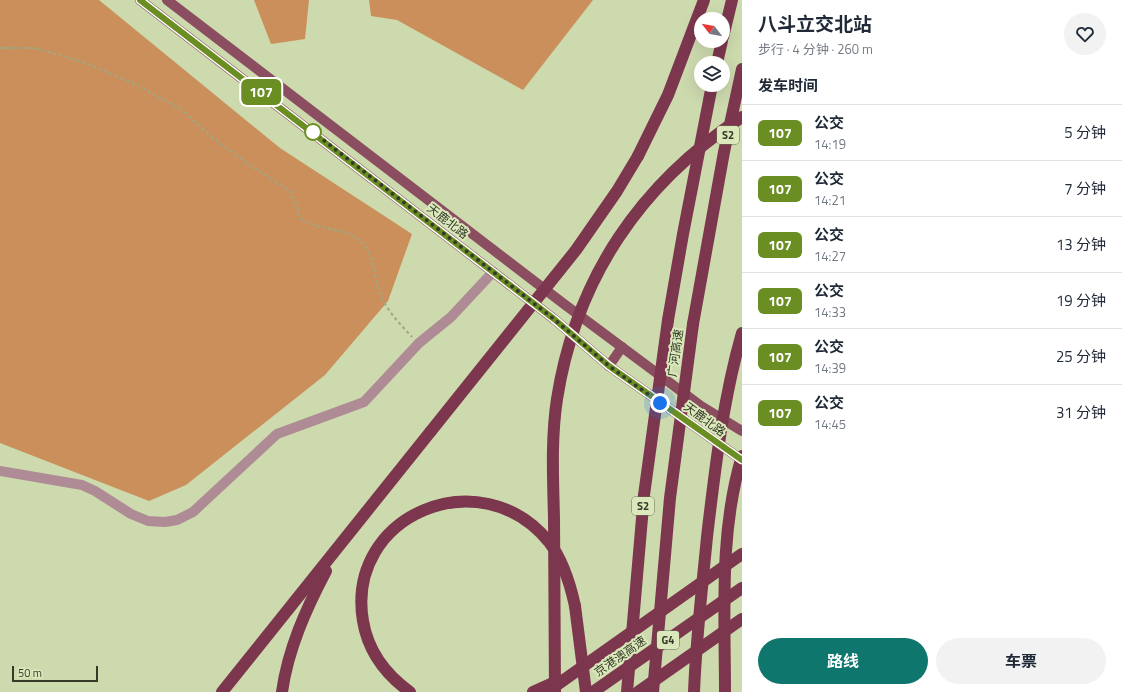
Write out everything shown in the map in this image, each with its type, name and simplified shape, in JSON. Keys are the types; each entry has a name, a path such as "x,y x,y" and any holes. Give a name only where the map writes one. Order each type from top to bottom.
{"highway":[{"path":"222,692 576,250 617,191 638,156 668,95 704,0"},
{"path":"729,12 732,0"},
{"name":"广河高速","path":"653,692 661,585 681,411 693,324 715,202 742,69"},
{"name":"广河高速","path":"627,692 635,583 655,408 668,320 689,198 711,92"},
{"path":"555,692 554,427 562,373 576,321 592,284 611,248 642,204 684,161 720,131 742,117"},
{"path":"694,692 698,616 713,487 723,423 742,333"},
{"path":"725,692 726,549 731,511 742,456"},
{"path":"410,692 390,676 374,654 365,629 362,602 366,575 377,550 394,529 416,513 442,503 468,500 495,505 520,516 541,533 557,554 568,579 575,606 586,692"},
{"path":"282,692 288,662 305,614 324,576 362,517"},
{"path":"547,692 570,674 742,554"},
{"name":"京港澳高速","path":"593,692 742,588"},
{"name":"G4","path":"638,692 742,620"},
{"path":"533,692 570,674"}],"main road":[{"name":"天鹿北路","path":"140,0 554,319 609,366 742,460"},
{"name":"天鹿北路","path":"167,0 564,304 701,406 742,431"},
{"path":"554,319 564,304"},
{"path":"609,366 622,347"}],"street":[{"path":"0,471 42,480 82,485 95,491 132,514 148,521 165,522 178,520 193,512 277,434 364,402 419,343 451,317 492,272"}],"path":[{"path":"0,48 34,48 83,62 137,85 182,110 213,138 244,161 290,191 297,205 299,217 305,223 342,231 362,243 373,261 381,297 396,319 419,343"}],"shaded area":[{"path":"0,0 99,0 280,148 412,234 388,301 325,375 186,485 149,501 0,443"},
{"path":"254,0 309,0 305,39 271,44"},
{"path":"369,0 593,0 523,90 397,20 371,16"}],"bus line":[{"name":"107","path":"140,0 554,319 609,366 742,460"}],"route":[{"path":"313,132 554,319 609,366 660,403"}]}
